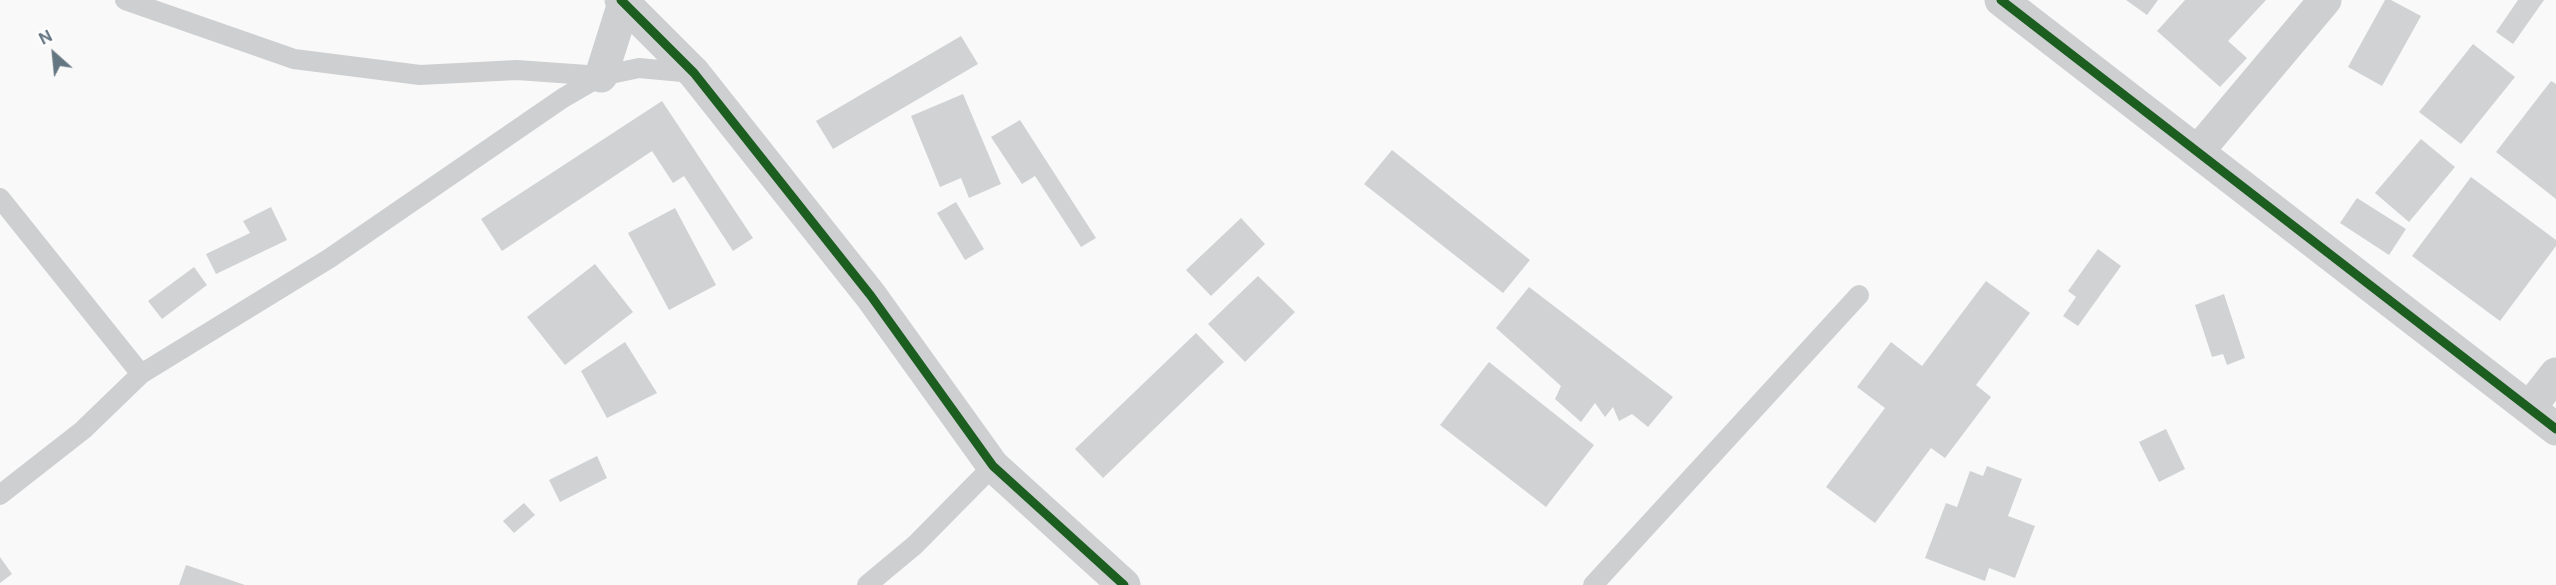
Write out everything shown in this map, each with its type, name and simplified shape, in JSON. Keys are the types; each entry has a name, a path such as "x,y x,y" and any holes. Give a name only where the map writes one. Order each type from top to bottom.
{"street":[{"path":"2001,0 2556,429"},
{"path":"2198,151 2325,0"},
{"path":"601,76 622,2 694,74 871,297 993,466 1124,585"},
{"path":"2530,407 2556,374"}],"lane":[{"path":"126,0 294,59 420,75 517,70 601,76 639,68 694,74"},
{"path":"0,495 83,430 141,374 330,258 454,171 601,76"},
{"path":"0,198 141,374"},
{"path":"1593,585 1859,295"},
{"path":"867,585 915,545 993,466"}],"building":[{"path":"2126,0 2158,0 2147,15"},
{"path":"2185,0 2266,0 2228,41 2247,58 2220,87 2157,31"},
{"path":"2385,0 2391,0 2421,16 2382,86 2348,67"},
{"path":"2518,0 2544,0 2513,44 2496,32"},
{"path":"961,36 978,64 833,149 816,121"},
{"path":"2473,44 2515,77 2461,144 2419,112"},
{"path":"2551,81 2556,84 2556,199 2496,152"},
{"path":"963,94 1001,184 969,198 961,178 940,187 911,116"},
{"path":"662,101 753,238 733,251 684,176 673,183 652,151 502,251 481,219"},
{"path":"1020,120 1096,238 1081,247 1035,176 1022,184 991,137"},
{"path":"2421,139 2455,167 2409,222 2375,193"},
{"path":"1392,150 1530,260 1503,293 1364,184"},
{"path":"2471,177 2556,240 2556,246 2500,321 2412,256"},
{"path":"2357,198 2406,229 2389,255 2340,223"},
{"path":"956,202 984,249 965,260 937,213"},
{"path":"271,207 287,240 216,274 206,254 250,233 243,221"},
{"path":"675,208 716,285 669,310 628,233"},
{"path":"1241,218 1265,244 1211,296 1186,270"},
{"path":"2098,249 2121,266 2078,326 2063,316 2076,297 2068,291"},
{"path":"595,264 633,312 565,365 527,317"},
{"path":"194,267 207,285 162,319 148,301"},
{"path":"1258,276 1295,312 1245,362 1208,324"},
{"path":"1986,281 2030,313 1976,385 1991,397 1945,458 1931,448 1875,523 1826,487 1885,408 1857,387 1891,342 1922,366"},
{"path":"1529,287 1673,397 1648,427 1632,414 1619,421 1613,407 1605,417 1595,403 1581,422 1555,399 1561,386 1496,328"},
{"path":"2224,294 2245,358 2227,365 2223,354 2212,357 2195,305"},
{"path":"1196,333 1224,362 1103,478 1075,449"},
{"path":"625,342 657,393 607,418 581,371"},
{"path":"1489,362 1594,445 1546,507 1440,425"},
{"path":"2166,429 2185,469 2159,482 2139,442"},
{"path":"597,456 607,478 560,502 549,480"},
{"path":"1987,466 2022,479 2008,516 2035,526 2015,578 1989,568 1985,581 1925,558 1946,503 1957,507 1970,471 1983,476"},
{"path":"524,503 535,515 514,533 503,521"},
{"path":"0,557 12,574 0,583"},
{"path":"186,565 245,585 179,585"}],"cycle path":[{"path":"621,0 694,73 871,296 993,466 1124,585"},
{"path":"2001,0 2556,429"}]}
